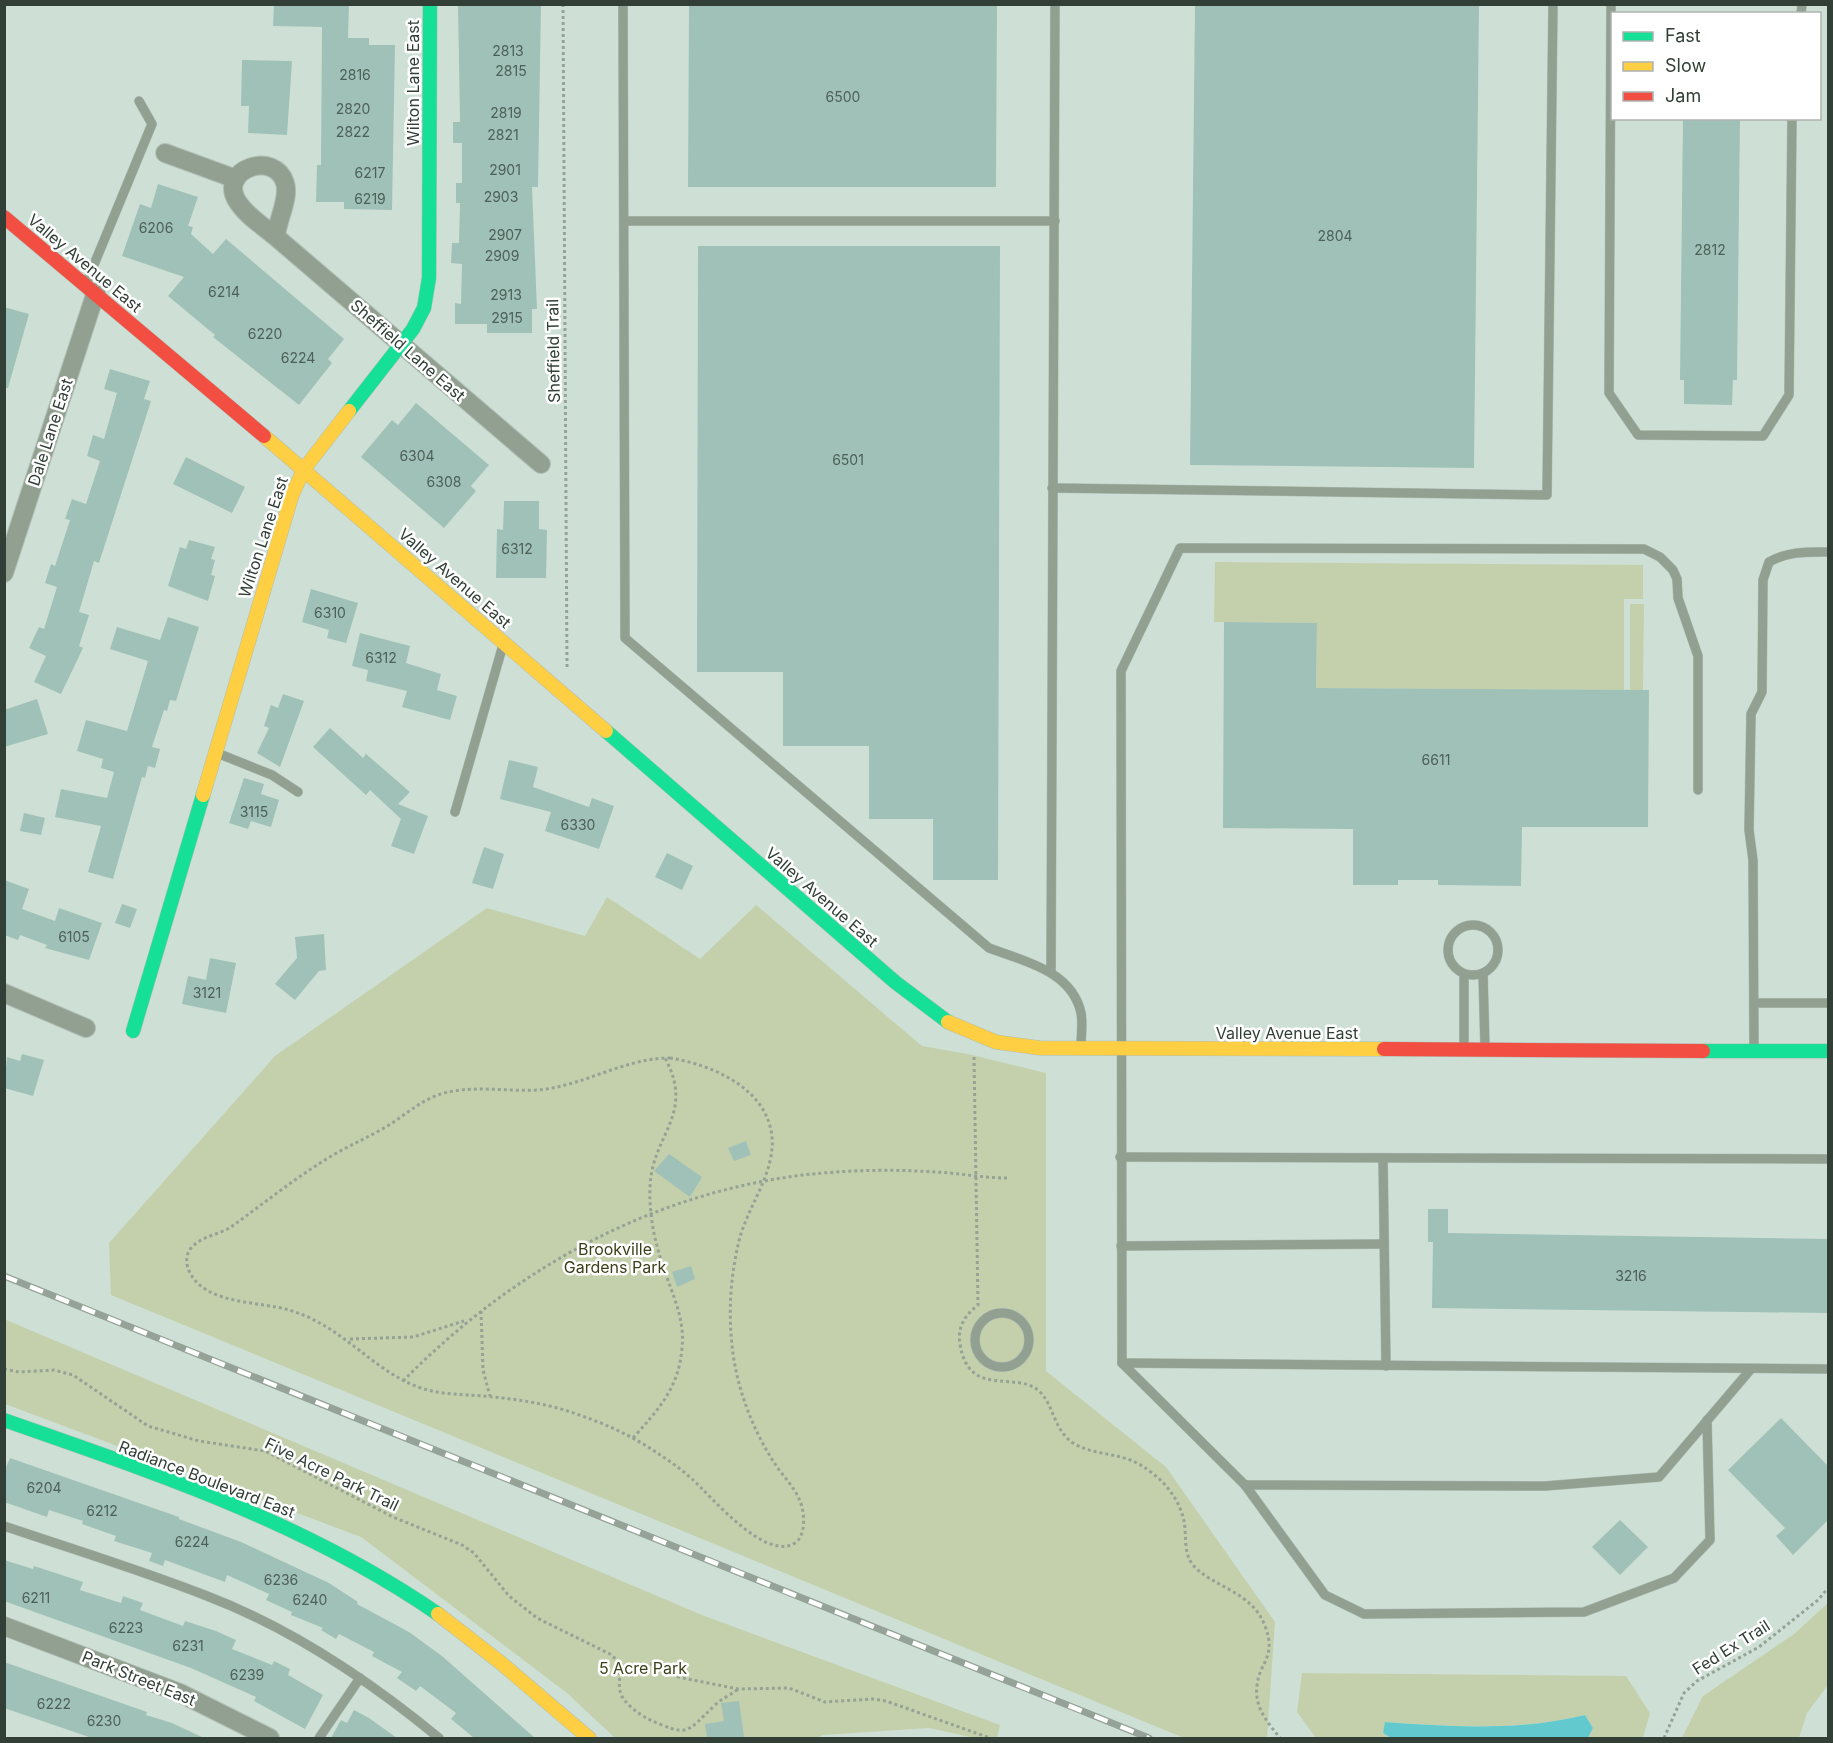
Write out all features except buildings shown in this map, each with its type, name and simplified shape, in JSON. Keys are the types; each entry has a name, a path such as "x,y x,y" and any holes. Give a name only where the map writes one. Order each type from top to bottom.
{"main road":[{"name":"Wilton Lane East","path":"133,1031 285,515 304,469 422,314 429,278 430,4"},
{"name":"Valley Avenue East","path":"4,217 304,469 916,999 958,1030 978,1038 1021,1047 1828,1051"},
{"name":"Radiance Boulevard East","path":"4,1420 261,1514 343,1554 416,1598 491,1652 589,1738"}],"street":[{"path":"165,153 236,179 245,169 258,165 274,168 283,177 286,194 277,221 276,237"},
{"name":"Sheffield Lane East","path":"236,179 233,193 238,202 541,464"},
{"name":"Dale Lane East","path":"4,573 91,288"},
{"path":"4,993 86,1028"},
{"name":"Park Street East","path":"4,1626 180,1693 270,1738"}],"lane":[{"path":"623,4 625,638 989,948 1052,972 1072,991 1081,1014 1081,1048"},
{"path":"1052,972 1055,4"},
{"path":"1052,489 1547,495 1553,4"},
{"path":"1611,4 1609,393 1638,435 1763,435 1789,394 1792,120"},
{"path":"91,288 152,124 139,101"},
{"path":"625,221 1054,221"},
{"path":"1698,790 1698,656 1678,598 1677,579 1673,570 1669,564 1644,549 1180,548 1121,671 1122,1363 1245,1485 1325,1595 1364,1614 1584,1612 1674,1578 1710,1540 1707,1420"},
{"path":"1754,1051 1753,860 1749,830 1750,714 1762,692 1763,580 1769,562 1780,556 1799,552 1828,552"},
{"path":"456,812 504,643"},
{"path":"215,752 272,775 298,792"},
{"path":"1469,926 1485,928 1491,933 1498,948 1495,963 1483,974 1464,974 1452,963 1448,948 1455,933 1469,926"},
{"path":"1464,974 1464,1050"},
{"path":"1483,974 1485,1050"},
{"path":"1754,1003 1828,1003"},
{"path":"1120,1156 1828,1160"},
{"path":"1383,1158 1386,1366"},
{"path":"1121,1246 1384,1244"},
{"path":"995,1314 1013,1316 1026,1328 1029,1336 1026,1353 1021,1360 1005,1368 988,1364 976,1350 974,1341 980,1324 995,1314"},
{"path":"1122,1363 1828,1370"},
{"path":"1245,1485 1545,1486 1659,1477 1751,1369"},
{"path":"4,1526 208,1596 282,1631 360,1678 439,1738"},
{"path":"319,1738 360,1678"}],"path":[{"name":"Sheffield Trail","path":"563,4 567,697"},
{"path":"978,1038 974,1055 978,1305 964,1318 960,1327 959,1341 962,1356 966,1365 987,1379 1026,1384 1042,1394 1052,1418 1072,1442 1089,1450 1127,1457 1162,1481 1178,1502 1184,1521 1187,1554 1192,1564 1224,1584 1259,1614 1265,1625 1269,1651 1256,1687 1258,1702 1265,1719 1280,1738"},
{"path":"633,1438 667,1399 680,1363 682,1347 681,1315 658,1250 651,1214 650,1190 653,1166 658,1147 673,1120 676,1102 675,1082 665,1058"},
{"path":"665,1058 716,1070 742,1086 762,1105 772,1133 770,1162 744,1223 734,1262 730,1303 732,1344 746,1405 772,1461 800,1499 804,1520 799,1540 786,1546 755,1536 738,1525 691,1478 633,1438 602,1423 567,1410 490,1396 440,1393 403,1380 348,1339 312,1318 288,1310 234,1300 206,1289 195,1280 187,1268 189,1250 205,1238 229,1228 323,1161 441,1094 497,1089 541,1090 596,1077 642,1060 665,1058"},
{"path":"403,1380 466,1321 498,1296 556,1259 596,1237 690,1199 761,1182 804,1175 904,1171 1007,1178"},
{"path":"481,1311 483,1370 490,1396"},
{"path":"348,1339 413,1336 466,1321"},
{"name":"Five Acre Park Trail","path":"4,1369 19,1372 54,1370 73,1375 148,1426 199,1441 265,1451 393,1517 462,1545 474,1553 509,1596 537,1618 610,1654 620,1665"},
{"name":"Fed Ex Trail","path":"1664,1738 1684,1693 1759,1647 1818,1600 1828,1588"},
{"path":"738,1689 716,1704 694,1727 686,1731 672,1729 644,1716 623,1699 620,1691 620,1665 651,1664 678,1677 738,1689 781,1687 825,1702 873,1699 886,1701 990,1738"}],"green space":[{"path":"1215,562 1643,565 1643,599 1624,599 1624,690 1316,688 1317,623 1214,622"},
{"path":"1630,604 1644,604 1643,690 1630,690"},
{"name":"Brookville Gardens Park","path":"607,897 700,959 756,905 922,1046 968,1054 1046,1073 1046,1371 1166,1467 1275,1622 1267,1738 1184,1738 111,1295 109,1243 275,1056 487,908 585,936"},
{"name":"5 Acre Park","path":"4,1319 702,1615 1000,1725 997,1738 975,1738 929,1728 823,1735 818,1738 615,1738 567,1693 361,1537 5,1404"},
{"path":"1828,1603 1828,1685 1807,1713 1799,1738 1682,1738 1703,1696 1794,1634"},
{"path":"1302,1673 1626,1676 1650,1713 1643,1738 1588,1738 1593,1728 1585,1715 1511,1726 1386,1722 1383,1733 1391,1738 1316,1738 1297,1712"}],"water":[{"path":"1585,1715 1593,1728 1588,1738 1391,1738 1383,1733 1385,1722 1511,1726"}],"railway":[{"path":"4,1276 1149,1738"}],"traffic: fast":[{"path":"349,411 413,329 424,308 429,278 430,4"},
{"path":"606,731 895,982 948,1022"},
{"path":"133,1031 203,795"},
{"path":"1703,1051 1828,1051"},
{"path":"4,1420 173,1480 282,1526 387,1581 438,1614"}],"traffic: slow":[{"path":"203,795 292,495 304,469 349,411"},
{"path":"264,436 606,731"},
{"path":"948,1022 996,1042 1040,1048 1384,1049"},
{"path":"438,1614 501,1663 589,1738"}],"traffic: jam":[{"path":"4,217 264,436"},
{"path":"1384,1049 1703,1051"}]}
